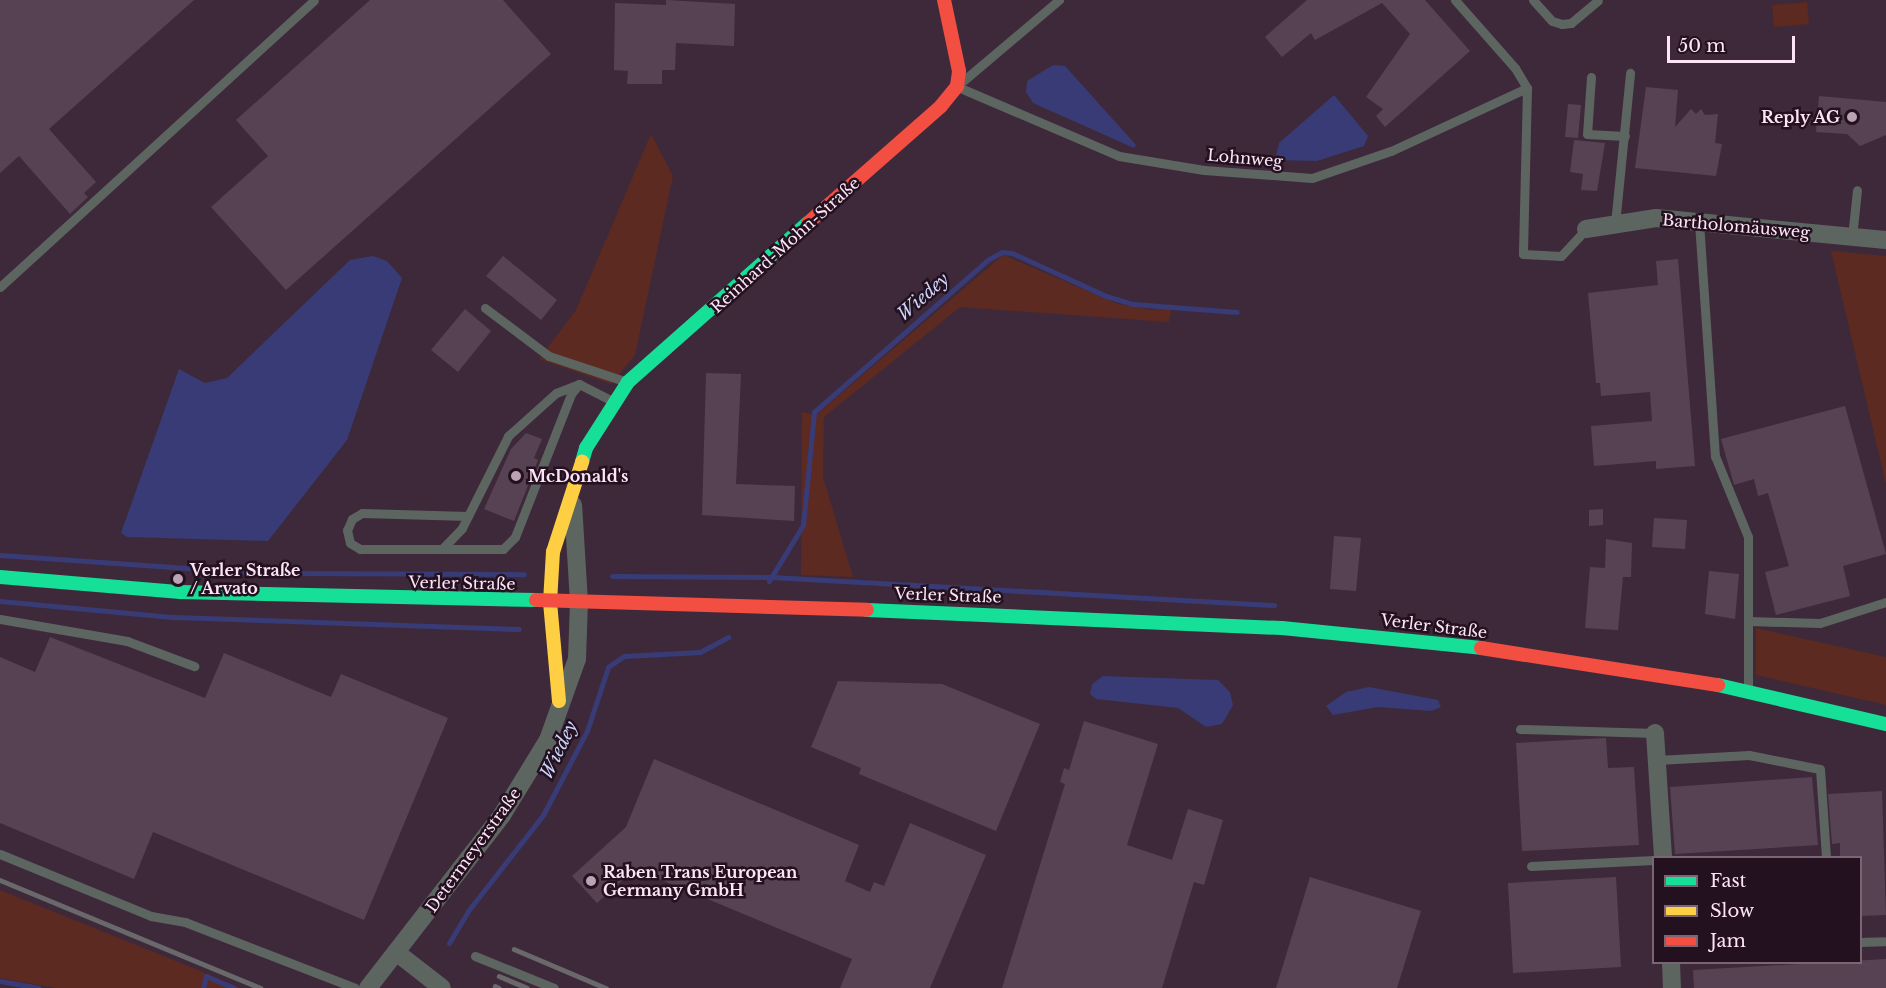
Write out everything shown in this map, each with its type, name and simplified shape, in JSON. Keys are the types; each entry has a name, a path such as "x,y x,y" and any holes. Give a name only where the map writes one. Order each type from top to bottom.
{"main road":[{"path":"944,0 957,56 957,86"},
{"name":"Reinhard-Mohn-Straße","path":"550,602 553,552 572,482 586,448 628,382 918,127 957,86"},
{"name":"Verler Straße","path":"0,577 134,590 1071,616 1282,628 1462,645 1748,691 1886,724"},
{"name":"Determeyerstraße","path":"550,602 559,701"}],"street":[{"name":"Bartholomäusweg","path":"1586,229 1656,218 1886,240"},
{"name":"Reinhard-Mohn-Straße","path":"572,482 579,602"},
{"name":"Determeyerstraße","path":"368,988 502,815 548,740 559,701 577,658 579,602"},
{"path":"1655,733 1664,856"},
{"path":"396,952 442,988"},
{"path":"1671,964 1672,988"}],"lane":[{"path":"0,286 314,0"},
{"path":"957,86 1059,0"},
{"path":"1455,0 1515,68 1527,88 1523,254 1561,256 1586,229"},
{"path":"1533,0 1552,21 1562,24 1571,23 1598,0"},
{"path":"1615,224 1630,73"},
{"path":"1592,77 1587,134 1625,136"},
{"name":"Lohnweg","path":"957,86 1119,156 1204,170 1312,178 1391,151 1527,88"},
{"path":"1852,237 1857,190"},
{"path":"1699,222 1715,456 1749,537 1748,691"},
{"path":"485,308 549,356 628,382"},
{"path":"442,549 468,516 507,436 556,393 568,385 579,384 615,403"},
{"path":"468,516 362,513 352,519 347,530 350,543 360,549 503,549 509,546 571,394 579,384"},
{"path":"1748,621 1820,623 1886,602"},
{"path":"0,619 128,641 194,666"},
{"path":"1520,729 1655,733"},
{"path":"1657,760 1749,755 1820,769 1826,856"},
{"path":"0,854 151,916 185,922 355,988"},
{"path":"1531,866 1652,860"},
{"path":"1862,942 1884,941"},
{"path":"475,956 554,988"}],"shaded area":[{"path":"1807,2 1809,24 1774,27 1772,5"},
{"path":"1053,65 1065,66 1136,145 1134,148 1033,103 1026,92 1027,81"},
{"path":"1334,95 1368,136 1364,146 1317,161 1275,160 1279,143"},
{"path":"651,134 673,176 635,355 611,384 539,359 576,310"},
{"path":"1831,251 1886,256 1886,484"},
{"path":"1003,255 1118,304 1151,310 1172,306 1169,322 960,307 824,417 823,477 853,577 801,575 802,412 816,415"},
{"path":"373,256 387,261 402,278 347,440 268,541 127,537 121,533 179,369 205,383 227,378 350,260"},
{"path":"1756,628 1886,657 1886,705 1756,675"},
{"path":"1103,676 1218,680 1230,692 1233,705 1222,724 1206,727 1178,708 1096,699 1090,694 1092,684"},
{"path":"1369,687 1438,700 1441,707 1431,711 1378,707 1333,715 1326,706 1346,692"},
{"path":"0,890 240,988 56,988 0,978"}],"building":[{"path":"0,0 194,0 49,129 96,182 84,193 88,197 70,214 19,156 0,173"},
{"path":"370,0 503,0 551,54 286,290 211,207 268,156 236,120"},
{"path":"666,0 735,4 734,46 676,43 675,70 662,70 662,84 627,84 628,71 614,70 615,3 666,5"},
{"path":"1307,0 1425,0 1470,51 1385,127 1376,116 1383,109 1366,97 1410,34 1382,3 1315,40 1311,33 1282,57 1265,37"},
{"path":"1646,87 1678,90 1675,127 1691,109 1696,114 1701,109 1705,115 1718,114 1715,143 1722,144 1716,176 1635,168"},
{"name":"Reply AG","path":"1819,96 1886,102 1886,135 1860,146 1847,134 1816,132"},
{"path":"1568,104 1581,105 1578,138 1565,137"},
{"path":"1574,140 1605,143 1597,191 1581,190 1583,174 1570,172"},
{"path":"503,256 557,300 541,320 486,276"},
{"path":"1678,259 1695,466 1656,469 1656,461 1594,466 1591,426 1652,421 1650,392 1601,396 1600,383 1596,383 1588,293 1658,285 1656,261"},
{"path":"465,309 491,331 458,372 431,350"},
{"path":"706,373 741,374 736,484 795,486 794,521 702,515"},
{"path":"1845,406 1886,554 1843,566 1850,596 1776,615 1765,572 1789,566 1768,493 1758,496 1754,479 1734,485 1721,439"},
{"name":"McDonald's","path":"526,433 542,439 534,458 538,460 514,521 484,509 511,449"},
{"path":"1603,509 1603,525 1589,526 1589,510"},
{"path":"1654,518 1687,520 1685,549 1652,547"},
{"path":"1334,536 1361,538 1356,591 1330,589"},
{"path":"1606,539 1632,543 1631,577 1623,577 1618,630 1585,628 1590,567 1605,568"},
{"path":"1709,571 1739,574 1735,619 1705,614"},
{"path":"50,637 205,698 224,653 331,697 341,674 448,718 364,920 153,832 134,879 0,823 0,657 35,672"},
{"path":"838,681 942,684 1040,724 996,831 859,774 861,768 811,747"},
{"path":"1084,721 1158,744 1127,845 1172,860 1188,809 1223,820 1204,885 1194,882 1162,988 1002,988 1065,784 1060,782 1064,768 1069,770"},
{"path":"1606,738 1608,768 1634,767 1639,845 1522,851 1516,743"},
{"path":"654,759 859,845 845,881 870,892 874,882 884,886 910,823 986,855 930,988 840,988 852,959 635,869 597,903 572,876 626,827"},
{"path":"1812,777 1818,845 1675,854 1670,787"},
{"path":"1882,791 1886,915 1862,916 1862,856 1840,856 1840,843 1832,844 1828,794"},
{"path":"1310,877 1421,911 1397,988 1276,988"},
{"path":"1616,877 1621,967 1513,973 1508,883"},
{"path":"1886,959 1886,988 1694,988 1693,970 1798,964 1862,964 1862,960"}],"waterway":[{"name":"Wiedey","path":"769,581 803,525 814,412 989,259 1002,252 1012,253 1106,296 1133,304 1237,312"},
{"path":"0,555 270,574"},
{"path":"301,573 524,574"},
{"path":"612,576 771,577 1274,605"},
{"path":"0,601 174,617 519,629"},
{"name":"Wiedey","path":"449,943 468,911 543,815 587,731 608,667 624,656 700,652 728,637"},
{"name":"Wiedey","path":"203,988 206,976 234,988"},
{"name":"Wiedey","path":"0,981 38,988"}],"railway":[{"path":"0,880 261,988"},
{"path":"514,949 606,988"},
{"path":"499,976 527,988"},
{"path":"495,986 499,988"}],"traffic: fast":[{"path":"582,462 586,448 628,382 808,223"},
{"path":"0,577 180,592 536,600"},
{"path":"867,610 1282,628 1481,648"},
{"path":"1718,685 1886,724"}],"traffic: slow":[{"path":"559,701 550,602 553,552 582,462"}],"traffic: jam":[{"path":"808,223 941,106 957,86 959,71 944,0"},
{"path":"536,600 867,610"},
{"path":"1481,648 1718,685"}],"place":[{"name":"Reply AG","path":"1852,117"},
{"name":"McDonald's","path":"516,476"},
{"name":"Verler Straße / Arvato","path":"178,579"},
{"name":"Raben Trans European Germany GmbH","path":"591,881"}]}
